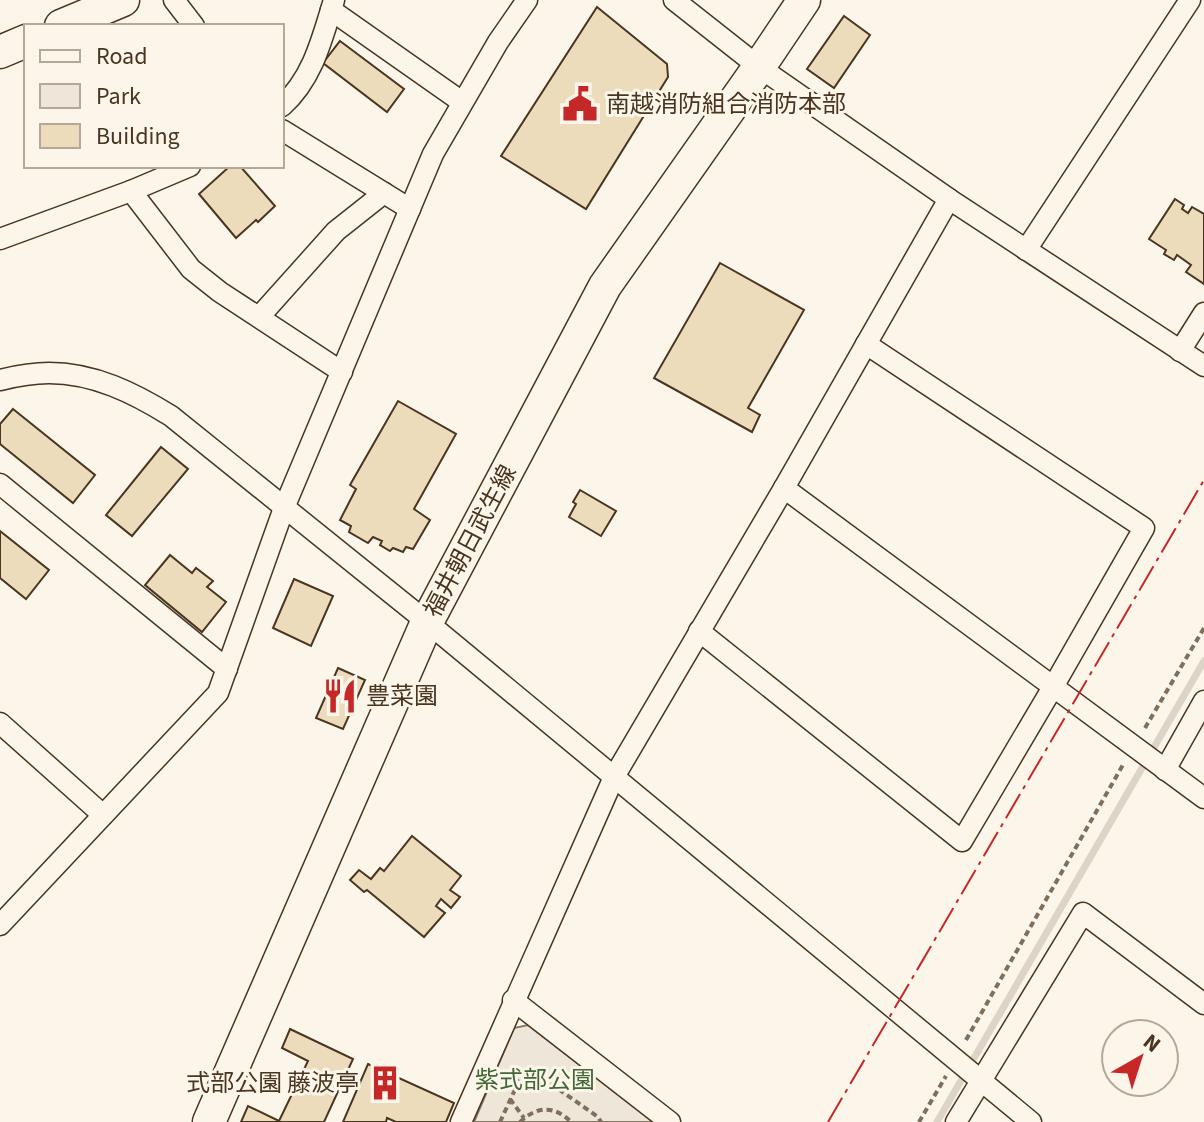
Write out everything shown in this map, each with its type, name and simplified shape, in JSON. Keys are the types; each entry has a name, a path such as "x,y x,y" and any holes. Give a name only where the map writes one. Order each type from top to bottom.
{"main road":[{"path":"66,24 123,0"},
{"name":"福井朝日武生線","path":"209,1122 427,622 605,286 804,0"},
{"path":"0,52 24,42"}],"street":[{"path":"174,0 192,24"},
{"path":"0,925 218,693 284,508 433,154 527,0"},
{"path":"674,0 759,67 949,199 1204,366"},
{"path":"1026,250 1190,0"},
{"path":"284,104 297,92 310,72 333,5 462,102"},
{"path":"284,131 410,209"},
{"path":"0,239 185,168"},
{"path":"131,191 191,269 220,292 342,372"},
{"path":"259,317 336,231 384,193"},
{"path":"461,1122 614,777 949,199"},
{"path":"1180,351 1204,313"},
{"path":"699,631 962,841 1144,528 866,344"},
{"path":"0,380 50,373 85,377 124,389 171,416 427,622 1031,1122"},
{"path":"0,484 227,669"},
{"path":"784,488 1204,798"},
{"path":"1165,770 1204,701"},
{"path":"0,723 103,815"},
{"path":"956,1122 1083,913 1204,1004"},
{"path":"513,1000 670,1122"}],"path":[{"path":"919,1122 1204,628"},
{"path":"500,1122 519,1081 529,1076 543,1078 601,1122"},
{"path":"510,1099 522,1120 538,1109 553,1110 571,1122"}],"green space":[{"name":"紫式部公園","path":"528,1025 654,1122 474,1122 514,1028"}],"building":[{"path":"597,7 667,64 668,77 586,209 501,156"},
{"path":"844,16 870,35 834,88 807,69"},
{"path":"340,41 404,89 387,112 323,63"},
{"path":"228,168 242,168 275,206 236,238 199,194"},
{"path":"1175,199 1184,205 1182,209 1188,213 1192,207 1204,214 1204,284 1186,272 1191,265 1177,255 1174,260 1164,254 1166,250 1149,239"},
{"path":"720,263 804,310 748,408 760,415 752,432 654,378"},
{"path":"398,401 456,434 414,509 430,520 413,549 406,547 403,552 393,548 390,551 380,545 382,541 373,537 368,543 349,532 351,526 340,520 356,489 350,485"},
{"path":"13,409 95,475 73,503 0,444 0,424"},
{"path":"161,447 188,469 132,536 106,515"},
{"path":"580,490 616,511 601,536 569,517"},
{"path":"0,531 49,570 26,599 0,578"},
{"path":"170,555 192,573 196,568 213,581 207,587 226,602 202,632 145,585"},
{"path":"294,579 333,596 311,646 273,628"},
{"path":"338,668 365,680 343,729 316,718"},
{"path":"412,836 461,876 450,890 460,897 451,908 441,899 436,906 445,913 424,937 367,890 364,892 350,880 359,870 371,879 380,868 384,871"},
{"path":"290,1029 353,1059 324,1122 241,1122 248,1106 279,1121 308,1061 282,1048"},
{"name":"式部公園 藤波亭","path":"368,1064 454,1103 446,1122 396,1122 387,1118 386,1122 343,1122"}],"waterway":[{"path":"937,1122 1204,661"}],"power":[{"path":"828,1122 1204,480"}],"place":[{"name":"南越消防組合消防本部","path":"580,104"},
{"name":"豊菜園","path":"340,696"},
{"name":"式部公園 藤波亭","path":"385,1083"}]}
